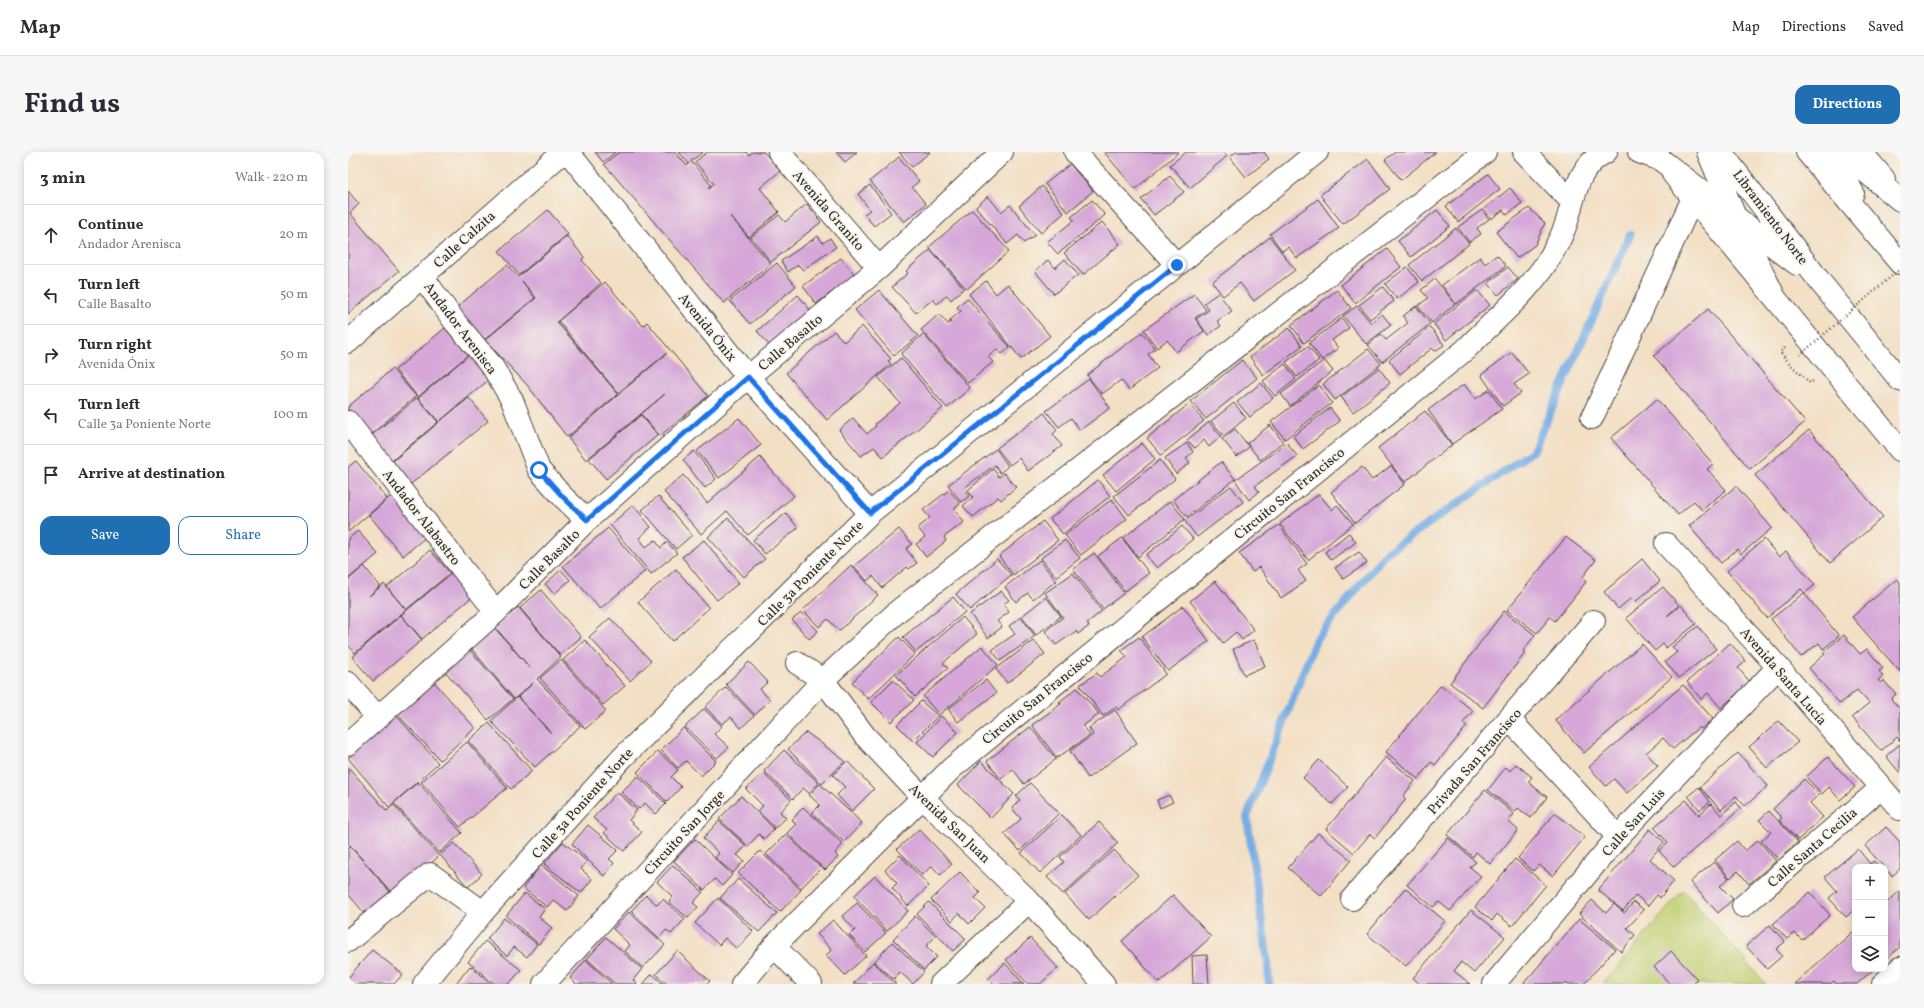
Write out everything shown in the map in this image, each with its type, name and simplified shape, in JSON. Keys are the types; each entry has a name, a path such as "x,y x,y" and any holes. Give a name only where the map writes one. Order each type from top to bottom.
{"main road":[{"name":"Calle Calzita","path":"348,342 563,152"},
{"name":"Avenida Ónix","path":"568,152 748,377 870,513"},
{"name":"Avenida Granito","path":"779,152 878,268"},
{"name":"Calle Basalto","path":"348,744 496,612 587,520 748,377 878,268 1002,152"},
{"path":"1075,152 1177,265"},
{"name":"Calle 3a Poniente Norte","path":"424,984 483,912 622,758 870,513 1318,152"},
{"path":"823,680 898,611 1485,152"},
{"path":"1524,152 1572,202"},
{"name":"Circuito San Francisco","path":"922,798 952,768 1465,350 1534,280 1553,252 1567,223 1576,185 1594,158 1606,152"},
{"path":"1639,152 1658,156 1821,283 1900,380"},
{"path":"1708,152 1734,214 1774,296"},
{"name":"Libramiento Norte","path":"1721,152 1821,283"},
{"path":"1807,152 1869,224 1900,263"},
{"path":"1832,152 1869,224"},
{"path":"1842,152 1900,199"},
{"path":"1861,152 1900,199"},
{"path":"1658,156 1900,450"},
{"path":"1592,418 1692,198"},
{"name":"Andador Arenisca","path":"422,276 455,322 492,366 512,400 539,470 563,497 587,520"},
{"name":"Andador Alabastro","path":"348,422 496,612"},
{"name":"Avenida Santa Lucía","path":"1666,544 1778,668 1900,809"},
{"name":"Privada San Francisco","path":"1352,900 1510,720 1594,621"},
{"name":"Avenida San Juan","path":"797,663 823,680 865,736 922,798 1029,901 1104,984"},
{"name":"Calle San Luis","path":"1494,984 1618,837 1778,668"},
{"name":"Circuito San Jorge","path":"544,984 823,680"},
{"path":"348,683 378,718"},
{"path":"1510,720 1618,837"},
{"name":"Calle Santa Cecilia","path":"1743,906 1881,788"},
{"path":"742,984 774,946 922,798"},
{"path":"348,941 430,874 483,912"},
{"path":"941,984 1029,901"},
{"path":"774,946 811,984"},
{"path":"1883,984 1900,968"}],"path":[{"path":"1800,355 1900,269"}],"green space":[{"path":"1683,890 1766,984 1603,984"}],"building":[{"path":"595,152 615,152 603,162"},
{"path":"619,152 675,152 687,166 689,164 679,152 703,152 691,161 711,185 708,189 714,184 695,162 707,152 746,152 749,155 752,152 764,152 780,171 760,188 779,212 749,237 730,216 771,264 724,303 604,164"},
{"path":"836,152 857,152 845,162"},
{"path":"899,152 930,152 912,167"},
{"path":"1104,152 1179,152 1135,189"},
{"path":"1186,152 1224,152 1227,156 1190,188 1170,165"},
{"path":"1236,152 1264,152 1269,159 1246,177 1230,157"},
{"path":"1395,152 1436,152 1401,180 1385,160"},
{"path":"899,157 919,181 912,187 926,204 904,222 870,181"},
{"path":"1368,159 1390,189 1343,224 1320,195"},
{"path":"1070,164 1093,191 1068,212 1045,184"},
{"path":"1488,174 1500,189 1458,222 1446,206"},
{"path":"1170,176 1184,192 1154,215 1141,199"},
{"path":"870,185 891,213 874,226 864,214 870,210 858,194"},
{"path":"1042,186 1064,213 1041,233 1019,206"},
{"path":"1510,188 1522,203 1507,215 1503,210 1491,219 1484,209"},
{"path":"348,191 359,204 350,213 399,271 348,314"},
{"path":"988,196 1001,212 1010,205 1035,235 1024,243 1018,235 1007,244 976,207"},
{"path":"1318,199 1339,228 1297,258 1288,247 1282,251 1270,234"},
{"path":"1092,200 1105,215 1058,254 1047,242 1074,220 1071,217"},
{"path":"807,204 821,222 771,262 751,237 779,215 785,222"},
{"path":"1529,208 1545,223 1535,245 1517,258 1496,232"},
{"path":"548,210 568,234 519,275 499,251"},
{"path":"972,210 1009,251 967,289 929,247"},
{"path":"1437,210 1450,226 1411,257 1398,241"},
{"path":"1482,210 1489,219 1477,228 1481,234 1469,242 1458,227"},
{"path":"1102,222 1120,244 1083,275 1064,253"},
{"path":"1456,228 1469,244 1422,281 1409,265"},
{"path":"567,236 584,257 582,260 601,283 557,322 618,394 567,437 528,386 485,340 536,298 522,281 535,298 484,340 456,308 507,265 518,277"},
{"path":"818,236 823,243 830,238 836,247 803,270 798,265 788,272 781,261"},
{"path":"1270,237 1295,270 1254,301 1240,283 1223,296 1212,282"},
{"path":"1387,249 1401,267 1355,303 1341,285"},
{"path":"930,250 964,288 951,300 947,295 937,304 933,299 916,313 892,287 908,273 906,271"},
{"path":"1497,255 1506,266 1456,304 1442,285 1480,257 1485,264"},
{"path":"841,258 855,275 816,304 803,286"},
{"path":"1065,259 1078,275 1054,294 1035,271 1048,260 1055,268"},
{"path":"777,263 796,286 750,324 730,301"},
{"path":"1407,267 1419,282 1397,299 1385,284"},
{"path":"1508,267 1518,279 1498,295 1488,283"},
{"path":"1435,279 1455,304 1432,323 1418,306 1428,298 1421,290"},
{"path":"986,281 996,294 1008,284 1050,336 1021,359 969,294"},
{"path":"605,282 643,326 647,322 708,396 660,436 641,414 586,460 568,438 667,353 618,393 558,321"},
{"path":"1383,287 1394,301 1370,319 1359,305"},
{"path":"879,290 918,336 894,356 855,310"},
{"path":"1337,290 1351,308 1304,343 1291,325"},
{"path":"1477,290 1490,305 1446,340 1434,324"},
{"path":"1218,293 1232,311 1217,321 1221,326 1208,335 1196,319 1209,310 1204,303"},
{"path":"1194,294 1206,310 1195,318 1204,331 1176,352 1167,340 1157,348 1144,330"},
{"path":"798,295 811,311 770,346 757,331"},
{"path":"967,298 1010,347 1002,354 997,349 988,357 993,362 968,383 921,330 939,314 948,324 951,322 949,321 961,311 957,307"},
{"path":"1357,306 1371,323 1382,314 1391,325 1366,344 1343,316"},
{"path":"1416,306 1430,324 1382,362 1368,345 1381,334 1386,340 1408,323 1403,316"},
{"path":"1708,309 1805,422 1750,469 1654,356"},
{"path":"1342,318 1349,328 1332,340 1338,348 1322,360 1309,343"},
{"path":"862,326 891,359 888,361 891,364 827,420 786,373 834,331 844,342"},
{"path":"1430,327 1444,345 1435,351 1432,348 1400,374 1389,360"},
{"path":"445,328 468,355 418,397 395,370"},
{"path":"1289,328 1302,346 1263,375 1250,357"},
{"path":"1142,332 1155,349 1148,354 1158,368 1129,390 1121,380 1102,394 1087,375"},
{"path":"923,334 970,388 947,408 901,354"},
{"path":"1308,346 1319,360 1297,377 1286,362"},
{"path":"1368,349 1381,364 1335,400 1323,384"},
{"path":"472,352 492,377 440,421 469,398 488,421 406,488 387,466 439,422 418,398"},
{"path":"1512,352 1529,374 1514,384 1521,393 1503,406 1481,375"},
{"path":"901,358 943,408 883,457 874,447 861,456 839,430 853,418 867,434 876,426 875,424 900,403 878,377"},
{"path":"1242,360 1257,378 1206,419 1191,401"},
{"path":"1324,360 1333,371 1290,406 1281,394"},
{"path":"1285,364 1296,379 1275,396 1263,381"},
{"path":"1379,368 1390,383 1353,412 1341,397"},
{"path":"392,369 416,396 367,438 348,416 348,407"},
{"path":"1089,379 1110,408 1080,430 1071,418 1059,427 1046,411"},
{"path":"1261,383 1273,398 1250,417 1237,402"},
{"path":"1464,384 1475,399 1489,390 1502,409 1452,444 1428,410"},
{"path":"1319,385 1332,403 1285,439 1271,422"},
{"path":"417,398 438,422 388,464 367,439"},
{"path":"1657,399 1713,464 1707,469 1726,490 1702,510 1694,501 1678,515 1611,438"},
{"path":"1234,403 1246,418 1224,436 1211,421"},
{"path":"1189,404 1204,421 1161,455 1147,438"},
{"path":"1330,408 1340,421 1303,449 1293,436"},
{"path":"1425,411 1452,445 1405,482 1378,448"},
{"path":"1044,413 1057,430 1053,434 1062,446 1028,471 1019,458 1010,465 997,448"},
{"path":"641,415 658,435 606,479 589,459"},
{"path":"739,418 761,445 719,478 697,451"},
{"path":"1209,422 1221,436 1209,447 1204,440 1195,448 1187,440"},
{"path":"1270,425 1283,442 1260,460 1247,443"},
{"path":"1235,429 1249,447 1237,457 1222,439"},
{"path":"1809,430 1883,517 1830,563 1755,475"},
{"path":"1142,443 1155,459 1116,491 1103,475"},
{"path":"1187,443 1193,452 1186,458 1190,463 1176,474 1165,458"},
{"path":"1287,443 1297,456 1255,486 1259,492 1249,500 1235,480"},
{"path":"996,449 1008,466 1000,473 995,465 964,488 970,496 961,502 948,485"},
{"path":"694,451 716,479 705,488 683,460"},
{"path":"760,457 794,496 748,535 727,511 701,534 664,492 683,475 707,503"},
{"path":"1160,460 1175,479 1129,515 1114,496"},
{"path":"356,461 387,499 348,532 348,467"},
{"path":"1221,462 1235,479 1187,517 1173,500"},
{"path":"1391,466 1405,484 1355,523 1331,492 1362,467 1372,480"},
{"path":"993,469 999,477 1004,473 1016,487 1001,500 998,497 973,517 963,506 973,497 968,490"},
{"path":"1098,480 1110,496 1063,534 1050,519"},
{"path":"1231,486 1243,502 1197,537 1185,521"},
{"path":"1736,486 1772,528 1741,554 1737,549 1721,563 1689,526"},
{"path":"949,490 960,504 954,509 964,522 944,537 946,541 926,557 916,544 925,537 918,528 930,518 923,510"},
{"path":"1319,494 1332,510 1337,505 1353,524 1308,560 1280,524"},
{"path":"392,495 427,536 403,556 369,515"},
{"path":"658,496 692,535 676,549 642,510"},
{"path":"1112,499 1127,519 1081,555 1065,535"},
{"path":"1170,501 1185,519 1138,557 1123,538"},
{"path":"633,505 651,527 639,538 646,547 655,540 661,548 667,542 677,553 651,574 610,525"},
{"path":"786,513 798,528 765,554 753,540"},
{"path":"728,518 765,559 744,577 708,537"},
{"path":"1043,521 1058,540 1013,575 999,556"},
{"path":"1279,525 1307,564 1298,570 1306,581 1281,598 1259,567 1253,572 1239,553"},
{"path":"1182,526 1193,539 1157,568 1146,555"},
{"path":"608,528 645,571 600,609 563,566"},
{"path":"899,529 912,544 906,549 917,563 909,569 907,567 882,588 873,576 867,581 854,566"},
{"path":"358,531 378,554 348,579 348,539"},
{"path":"1349,533 1356,542 1331,560 1325,552"},
{"path":"1566,537 1596,560 1582,578 1586,582 1555,621 1550,617 1537,633 1507,610"},
{"path":"1122,538 1149,573 1125,591 1098,556"},
{"path":"1764,539 1779,557 1786,551 1815,585 1805,593 1801,589 1767,618 1727,571"},
{"path":"704,540 739,583 717,600 682,557"},
{"path":"1065,540 1080,558 1056,577 1041,558"},
{"path":"430,550 450,573 406,610 387,587"},
{"path":"1359,552 1367,563 1343,579 1335,568"},
{"path":"1094,553 1124,593 1103,609 1073,569"},
{"path":"997,559 1011,575 970,610 956,594"},
{"path":"1642,559 1660,581 1635,602 1631,598 1618,609 1604,592"},
{"path":"1040,560 1056,581 1033,599 1028,593 1016,602 1005,587"},
{"path":"851,565 878,595 839,631 828,619 819,627 803,610"},
{"path":"364,566 380,586 369,596 384,584 406,610 355,653 348,645 348,580"},
{"path":"676,569 709,608 672,641 638,602"},
{"path":"561,570 570,580 554,594 545,584"},
{"path":"452,573 472,597 422,639 401,615"},
{"path":"1073,573 1102,611 1087,623 1089,626 1078,634 1076,631 1056,645 1045,631 1063,617 1045,593"},
{"path":"1897,579 1900,582 1900,672 1852,617"},
{"path":"1215,581 1254,630 1242,640 1236,632 1223,643 1190,601"},
{"path":"1663,587 1679,605 1667,616 1681,605 1696,624 1666,648 1663,644 1655,651 1626,618"},
{"path":"541,590 581,637 560,655 520,608"},
{"path":"1001,591 1009,600 1003,604 1009,612 997,621 1002,627 988,638 970,614"},
{"path":"1804,593 1839,636 1823,649 1819,643 1801,657 1771,619"},
{"path":"953,597 965,612 916,652 903,637"},
{"path":"1046,597 1061,616 1036,635 1022,616"},
{"path":"1183,606 1209,641 1168,671 1142,637"},
{"path":"518,607 561,657 537,679 580,726 535,767 491,721 517,697 551,733 518,697 533,683 514,699 469,646 493,626 530,668 495,627"},
{"path":"1504,611 1535,635 1523,651 1525,653 1483,708 1450,683"},
{"path":"801,613 818,631 809,639 792,620"},
{"path":"401,615 422,640 373,681 352,657"},
{"path":"963,617 977,634 943,663 948,668 915,697 896,675"},
{"path":"1021,617 1035,636 1000,661 992,650 1015,634 1009,626"},
{"path":"610,618 651,661 630,681 589,637"},
{"path":"1698,626 1716,649 1679,678 1665,662 1677,652 1672,647"},
{"path":"1844,635 1860,654 1867,649 1883,668 1879,671 1883,676 1878,680 1881,683 1884,681 1896,694 1891,699 1900,709 1900,741 1897,737 1881,751 1852,717 1869,703 1857,690 1840,704 1809,668 1825,654 1823,652"},
{"path":"899,637 915,654 868,699 852,682"},
{"path":"1139,637 1166,674 1118,710 1116,707 1103,716 1080,685 1097,673 1100,677 1127,657 1121,650"},
{"path":"585,640 625,686 603,705 563,660"},
{"path":"1034,640 1045,654 1007,683 996,669"},
{"path":"1254,640 1265,666 1244,675 1233,649"},
{"path":"1730,643 1746,661 1738,668 1750,682 1721,708 1708,693 1701,699 1687,682"},
{"path":"1642,644 1672,677 1584,753 1555,720"},
{"path":"982,646 998,665 939,715 923,696"},
{"path":"468,648 513,699 488,720 443,669"},
{"path":"561,660 606,711 585,729 540,678"},
{"path":"749,662 768,682 760,689 770,700 755,715 726,684"},
{"path":"893,680 914,700 891,722 871,702"},
{"path":"986,680 996,693 958,722 948,709"},
{"path":"434,682 475,728 440,760 398,715"},
{"path":"1441,685 1473,711 1463,723 1467,726 1435,765 1431,762 1418,779 1386,752"},
{"path":"1683,685 1713,719 1701,729 1699,727 1673,749 1663,738 1646,753 1658,766 1627,793 1614,779 1606,786 1589,767"},
{"path":"726,687 754,716 741,728 731,717 722,724 705,707"},
{"path":"1077,688 1099,714 1083,726 1090,735 1057,758 1032,725 1061,704 1059,702"},
{"path":"921,701 938,716 913,741 897,725"},
{"path":"704,709 722,726 714,734 729,747 717,758 685,727"},
{"path":"1115,710 1137,743 1088,778 1070,751 1093,735 1089,728"},
{"path":"396,715 438,763 389,807 348,758"},
{"path":"941,716 958,732 933,757 917,742"},
{"path":"1779,721 1798,742 1767,768 1749,747"},
{"path":"489,723 532,771 511,789 468,741"},
{"path":"1030,727 1056,759 1024,784 1013,769 1001,779 987,761"},
{"path":"683,728 716,761 701,776 686,761 678,768 661,750"},
{"path":"806,732 845,761 822,784 788,749"},
{"path":"467,742 507,788 460,827 421,782"},
{"path":"1900,744 1900,773 1886,756"},
{"path":"784,750 819,783 809,793 803,788 793,799 764,771"},
{"path":"658,751 678,770 671,777 681,787 667,802 637,772"},
{"path":"1738,753 1768,786 1745,806 1736,796 1721,810 1700,787"},
{"path":"1386,757 1415,781 1403,796 1406,799 1375,838 1370,834 1354,853 1326,829"},
{"path":"1828,757 1855,787 1840,800 1829,787 1822,794 1806,777"},
{"path":"1319,760 1348,787 1332,804 1303,778"},
{"path":"847,761 874,789 852,811 837,795 845,787 833,775"},
{"path":"981,761 1014,794 991,818 958,785"},
{"path":"1516,764 1532,777 1528,782 1547,797 1531,818 1518,808 1515,812 1488,790 1506,767 1510,771"},
{"path":"348,767 387,811 394,805 439,856 417,876 392,893 348,843"},
{"path":"763,773 791,800 780,812 786,818 775,828 758,811 763,806 746,789"},
{"path":"638,776 666,804 656,814 645,803 639,809 621,792"},
{"path":"1804,779 1819,794 1810,803 1823,817 1798,840 1779,820 1782,818 1773,809"},
{"path":"418,782 462,833 439,853 394,803"},
{"path":"1030,783 1059,813 1020,851 1004,834 1021,819 1012,808 1020,800 1016,796"},
{"path":"820,784 862,823 844,842 812,813 820,805 809,795"},
{"path":"1699,787 1710,802 1700,810 1688,796"},
{"path":"1485,790 1514,814 1508,821 1518,830 1490,864 1476,852 1473,857 1447,835"},
{"path":"617,792 637,810 629,820 642,832 624,851 604,833 607,830 593,818"},
{"path":"1169,795 1173,802 1160,808 1157,800"},
{"path":"741,796 774,829 764,839 759,834 748,846 719,819"},
{"path":"1686,800 1699,815 1711,804 1721,815 1736,802 1741,808 1674,867 1659,851 1668,843 1654,827"},
{"path":"803,807 843,844 835,853 838,857 825,870 787,833 796,824 792,820"},
{"path":"1769,811 1798,842 1779,860 1761,841 1771,832 1759,820"},
{"path":"1555,813 1585,837 1553,876 1539,865 1533,871 1518,858"},
{"path":"1062,815 1081,835 1040,873 1021,853"},
{"path":"719,821 746,846 737,855 744,861 733,873 715,858 719,853 703,838"},
{"path":"1099,822 1118,843 1063,894 1047,877 1064,862 1060,857"},
{"path":"588,825 618,850 609,859 614,863 604,876 572,844"},
{"path":"1886,827 1900,842 1900,869 1892,876 1888,872 1888,864 1881,864 1865,846"},
{"path":"919,829 952,864 940,875 932,866 922,875 897,849"},
{"path":"1650,829 1664,842 1650,859 1674,881 1660,898 1657,895 1648,906 1636,895 1623,911 1598,890"},
{"path":"1318,833 1351,860 1321,896 1288,868"},
{"path":"786,834 821,868 801,888 766,854"},
{"path":"1448,838 1476,862 1470,867 1481,876 1450,911 1439,902 1433,907 1407,885"},
{"path":"695,839 732,875 722,886 715,879 704,890 674,861"},
{"path":"1758,840 1776,861 1749,884 1738,871 1730,878 1715,860 1737,841 1745,851"},
{"path":"563,842 587,861 581,869 592,879 581,893 544,864"},
{"path":"454,843 482,874 468,887 440,855"},
{"path":"350,846 391,893 366,915 348,894 348,848"},
{"path":"1858,849 1870,864 1852,864 1852,912 1846,917 1829,898 1837,891 1825,877"},
{"path":"1114,850 1138,875 1089,920 1065,894"},
{"path":"760,851 801,890 780,912 738,873"},
{"path":"900,855 929,886 908,906 892,888 897,883 885,870"},
{"path":"1515,859 1546,885 1512,926 1497,914 1492,921 1475,907"},
{"path":"1714,862 1729,878 1720,886 1733,899 1718,913 1690,882"},
{"path":"541,865 579,896 567,911 553,900 547,907 523,888"},
{"path":"673,865 703,892 693,903 698,907 688,918 669,902 673,897 657,882"},
{"path":"960,872 980,893 975,898 985,908 969,924 959,913 952,921 931,900"},
{"path":"875,876 908,911 887,931 854,896"},
{"path":"738,879 777,913 759,932 720,898"},
{"path":"1405,888 1445,921 1406,966 1367,934"},
{"path":"1900,891 1900,947 1888,957 1888,936 1888,901"},
{"path":"1810,892 1830,915 1802,940 1795,933 1787,939 1773,924"},
{"path":"525,893 545,909 539,917 552,928 539,944 506,916"},
{"path":"646,895 657,905 663,899 685,919 671,934 666,930 659,938 631,911"},
{"path":"1173,895 1211,937 1159,983 1122,941"},
{"path":"718,898 753,931 737,949 725,938 719,945 695,923"},
{"path":"1592,900 1606,913 1614,904 1624,913 1634,902 1644,910 1627,928 1635,935 1621,952 1579,914"},
{"path":"929,902 966,939 953,951 917,914"},
{"path":"857,903 886,933 865,952 849,935 855,930 842,916"},
{"path":"1471,910 1505,937 1474,973 1461,962 1454,971 1470,984 1420,984 1413,978"},
{"path":"629,912 665,945 643,968 625,951 630,945 613,929"},
{"path":"915,916 936,936 926,946 937,957 924,970 893,939"},
{"path":"504,918 537,944 527,957 514,947 507,956 487,939"},
{"path":"1579,919 1615,949 1584,984 1523,984"},
{"path":"833,920 866,956 845,975 826,955 832,950 817,934"},
{"path":"1770,925 1785,942 1776,949 1782,956 1767,969 1746,946"},
{"path":"1852,933 1852,972 1871,972 1857,984 1836,984 1834,981 1830,984 1794,984"},
{"path":"606,937 642,969 633,980 637,983 636,984 615,984 587,959"},
{"path":"1030,938 1058,968 1040,984 1028,984 1006,960"},
{"path":"485,941 521,970 509,984 495,984 468,962"},
{"path":"892,942 924,972 913,984 900,972 894,979 874,962"},
{"path":"372,950 403,974 394,984 348,984 348,978"},
{"path":"677,951 710,981 707,984 667,984 656,974"},
{"path":"1671,951 1697,979 1692,984 1670,984 1654,967"},
{"path":"1207,955 1209,984 1193,984 1192,956"},
{"path":"586,960 612,984 576,984 570,978"},
{"path":"873,962 896,984 853,984"},
{"path":"1005,963 1024,984 993,984 988,979"},
{"path":"470,966 492,984 456,984"},
{"path":"652,974 664,984 643,984"}],"waterway":[{"path":"1269,984 1268,964 1247,817 1316,639 1386,553 1533,451 1630,235"}],"route":[{"path":"539,470 563,497 587,520 748,377 870,513 1177,265"}]}
